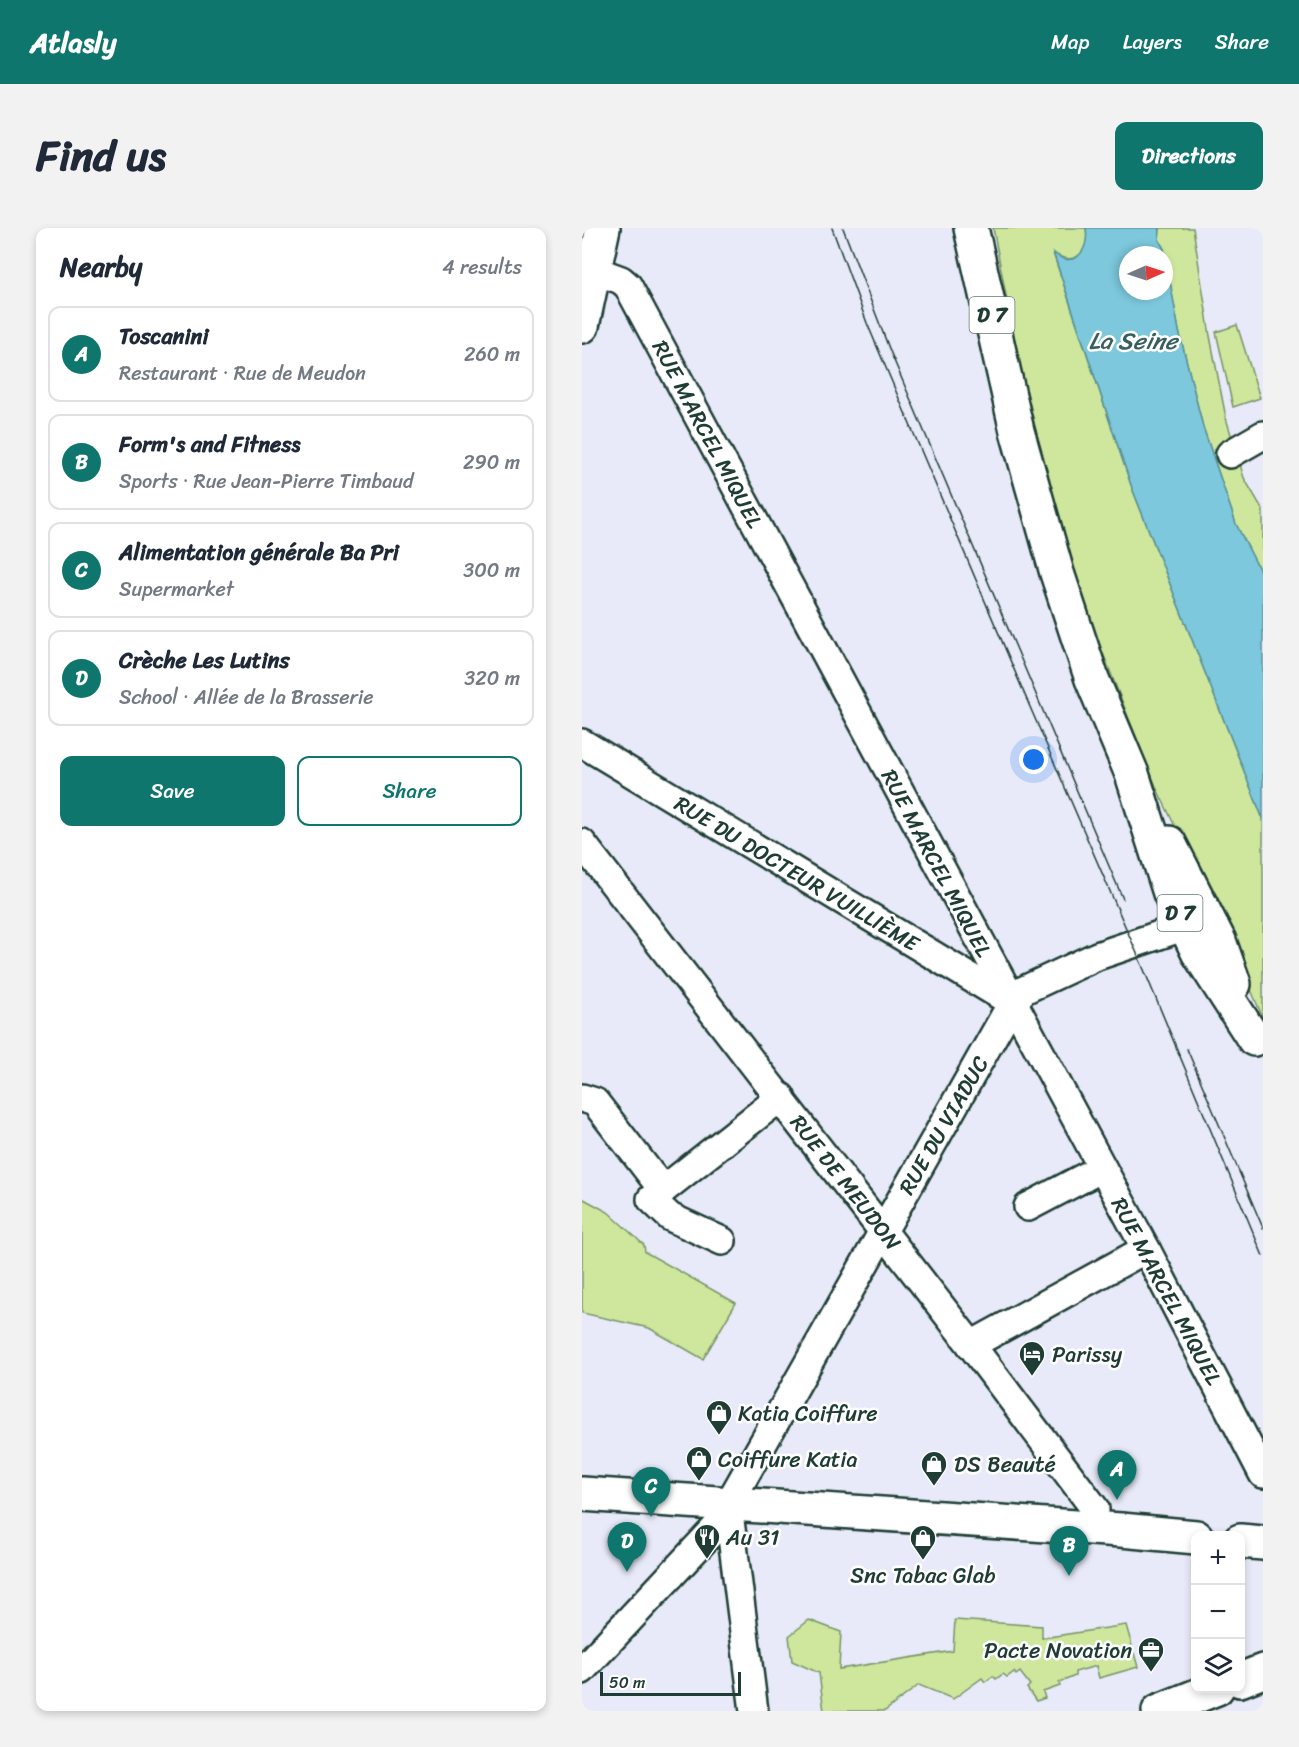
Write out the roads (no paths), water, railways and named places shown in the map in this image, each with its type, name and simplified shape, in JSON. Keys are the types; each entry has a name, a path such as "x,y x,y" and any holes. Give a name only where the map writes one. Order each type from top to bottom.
{"main road":[{"path":"582,326 589,277 603,228"},
{"name":"D 7","path":"971,228 1017,431 1057,573 1092,679 1131,774 1170,893 1196,921 1198,952 1258,1048"},
{"name":"D 7","path":"978,228 980,261"},
{"path":"582,1494 1191,1537"},
{"path":"1245,1541 1263,1543"},
{"path":"1245,1678 1263,1671"},
{"path":"1159,1711 1202,1699"}],"street":[{"name":"RUE MARCEL MIQUEL","path":"589,277 615,277 628,286 1146,1249 1263,1474"},
{"path":"1230,454 1263,435"},
{"name":"RUE DU DOCTEUR VUILLIÈME","path":"582,743 1012,1003"},
{"name":"RUE DE MEUDON","path":"582,843 781,1097 1095,1509 1094,1528"},
{"path":"1012,1003 1024,990 1097,956 1196,921"},
{"path":"955,969 972,962 982,946"},
{"name":"RUE DU VIADUC","path":"582,1670 722,1521 728,1505 1012,1003"},
{"path":"722,1241 670,1218 651,1199 781,1097"},
{"path":"582,1098 595,1102 663,1190"},
{"path":"1029,1207 1102,1168"},
{"path":"971,1345 1146,1249"},
{"path":"728,1505 754,1711"}],"water":[{"name":"La Seine","path":"1086,228 1160,228 1159,240 1162,246 1119,246 1119,300 1173,298 1203,427 1236,524 1263,577 1263,819 1132,488 1053,252 1067,260 1073,259 1083,251"}],"tram line":[{"path":"832,228 867,323 1142,965 1263,1256"},
{"path":"843,228 890,351 1123,899"},
{"path":"1187,1049 1263,1228"}],"place":[{"name":"Parissy","path":"1032,1377"},
{"name":"Katia Coiffure","path":"719,1436"},
{"name":"Coiffure Katia","path":"699,1482"},
{"name":"DS Beauté","path":"934,1487"},
{"name":"Toscanini","path":"1117,1500"},
{"name":"Alimentation générale Ba Pri","path":"651,1517"},
{"name":"Au 31","path":"707,1560"},
{"name":"Snc Tabac Glab","path":"923,1561"},
{"name":"Crèche Les Lutins","path":"627,1572"},
{"name":"Form's and Fitness","path":"1069,1576"},
{"name":"Pacte Novation","path":"1151,1673"}]}
